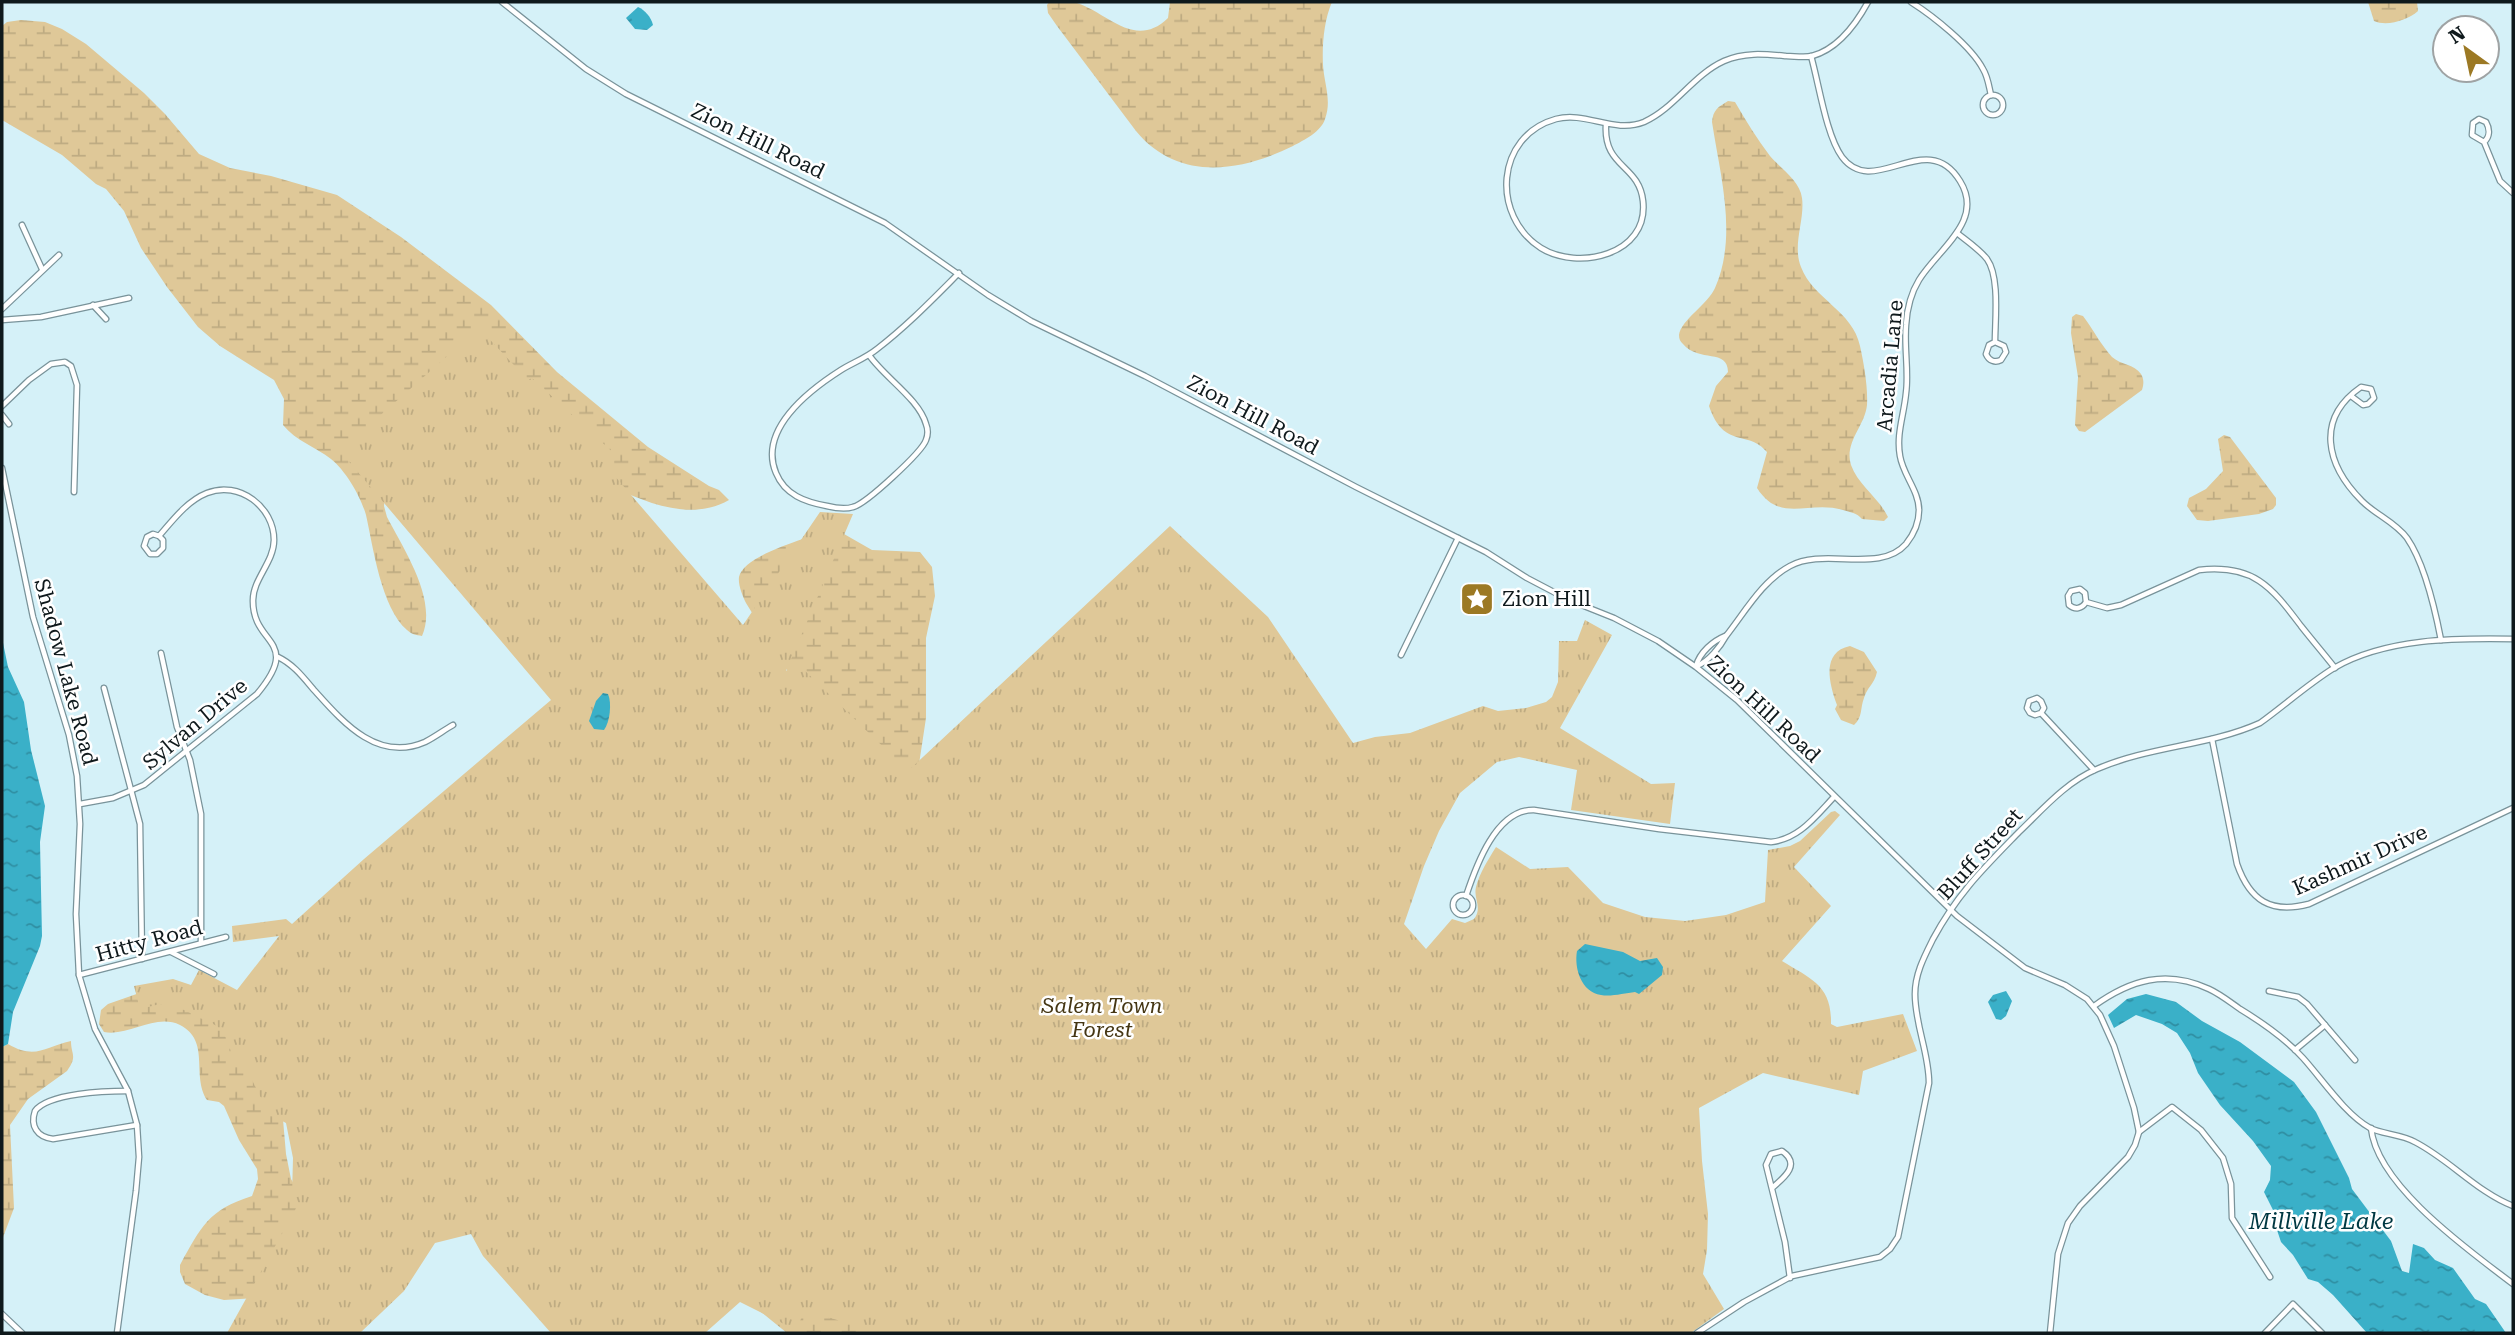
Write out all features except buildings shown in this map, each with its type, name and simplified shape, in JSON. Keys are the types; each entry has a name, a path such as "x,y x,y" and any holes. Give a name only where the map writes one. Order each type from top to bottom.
{"street":[{"name":"Zion Hill Road","path":"502,2 586,69 622,92 885,223 1031,321 1145,376 1458,538 1569,600 1614,618 1658,641 1696,667 1747,709 1834,797 1986,940 2025,968 2078,992 2094,1006"},
{"path":"1606,124 1605,138 1611,155 1633,177 1641,191 1643,207 1640,224 1631,238 1610,253 1585,259 1553,254 1531,240 1513,216 1505,187 1511,158 1529,134 1549,122 1578,117 1629,126 1644,121 1665,108 1707,71 1732,58 1760,53 1811,56 1829,48 1844,36 1868,2"},
{"path":"1910,2 1940,24 1976,58 1984,69 1992,95"},
{"name":"Arcadia Lane","path":"1696,667 1703,664 1721,645 1766,585 1791,565 1824,558 1884,557 1901,549 1917,525 1919,506 1904,471 1898,437 1906,394 1906,316 1919,279 1957,233 1966,216 1965,192 1960,180 1951,170 1927,159 1915,159 1877,172 1854,168 1845,160 1833,138 1811,56"},
{"path":"1992,95 1998,96 2003,104 2002,110 1994,116 1985,112 1983,105 1985,99 1992,95"},
{"path":"2484,142 2488,138 2488,127 2486,122 2479,119 2473,124 2471,133 2484,142 2500,181 2513,193"},
{"path":"22,225 42,269"},
{"path":"1957,233 1982,254 1991,266 1994,279 1995,342"},
{"path":"2,309 59,255"},
{"path":"869,355 921,413 927,426 926,439 918,452 855,507 840,509 800,499 785,488 775,471 771,454 775,435 782,423 798,404 839,371 869,355 903,327 959,273"},
{"path":"2,320 41,317 129,298"},
{"path":"92,305 106,319"},
{"path":"1995,342 2004,346 2006,352 2004,358 1995,362 1986,354 1989,345 1995,342"},
{"path":"2,406 51,363 65,362 71,366 78,392 74,492"},
{"path":"2351,396 2363,405 2374,398 2373,391 2365,387 2351,396 2337,411 2332,425 2330,447 2334,460 2361,500 2393,524 2408,540 2420,564 2441,640"},
{"path":"2,415 9,424"},
{"name":"Shadow Lake Road","path":"2,468 33,617 73,755 80,804 76,903 79,975 95,1029 128,1091 137,1125 137,1185 117,1333"},
{"path":"159,536 185,508 208,493 221,490 247,495 258,503 272,527 274,540 269,560 254,590 254,611 278,657 292,666 354,731 371,741 391,746 411,746 424,742 453,725"},
{"path":"150,535 159,536 163,540 163,548 157,554 150,554 145,549 145,540 150,535"},
{"path":"1401,655 1458,538"},
{"path":"2086,602 2108,608 2199,570 2239,572 2270,587 2335,668"},
{"path":"2074,589 2080,589 2085,593 2086,602 2075,608 2068,602 2067,596 2074,589"},
{"name":"Bluff Street","path":"1697,1333 1744,1302 1790,1278 1819,1269 1880,1257 1890,1249 1898,1237 1929,1083 1915,995 1918,973 1925,954 1951,909 1974,878 2038,813 2073,783 2094,770 2149,752 2212,739 2260,723 2335,668 2386,649 2441,640 2513,639"},
{"path":"161,653 177,727 190,760 201,814 201,943"},
{"name":"Sylvan Drive","path":"80,804 132,792 155,777 257,694 270,678 278,657"},
{"path":"104,688 140,824 142,959"},
{"path":"2041,713 2094,770"},
{"name":"Kashmir Drive","path":"2212,739 2237,864 2244,883 2252,894 2269,905 2282,908 2309,904 2513,808"},
{"path":"1466,896 1483,853 1508,818 1520,811 1534,810 1658,829 1771,842 1797,833 1834,797"},
{"path":"1460,896 1466,896 1472,900 1473,906 1470,912 1461,914 1454,908 1454,902 1460,896"},
{"name":"Hitty Road","path":"79,975 226,937"},
{"path":"170,951 214,974"},
{"path":"2050,1333 2058,1254 2068,1223 2080,1206 2128,1157 2139,1132 2114,1046 2094,1006 2115,990 2141,981 2154,979 2195,984 2220,995 2255,1017 2295,1050 2353,1114 2371,1128 2396,1133 2414,1141 2513,1206"},
{"path":"2269,991 2298,997 2317,1014 2355,1060"},
{"path":"2295,1050 2325,1025"},
{"path":"128,1091 99,1092 47,1101 35,1111 33,1124 40,1135 53,1139 137,1125"},
{"path":"2139,1132 2172,1107 2201,1130 2223,1158 2231,1184 2232,1218 2270,1277"},
{"path":"2371,1128 2372,1141 2378,1153 2414,1203 2513,1284"},
{"path":"1772,1188 1792,1165 1788,1155 1782,1151 1775,1151 1767,1159 1766,1165 1785,1242 1790,1278"},
{"path":"2265,1333 2293,1304 2322,1333"},
{"path":"2,1314 22,1333"}],"green space":[{"path":"1049,2 1077,3 1122,26 1144,31 1156,27 1168,18 1170,2 1332,2 1323,41 1328,99 1323,124 1316,132 1293,146 1252,162 1210,167 1171,159 1136,131 1048,13"},
{"path":"2368,2 2417,2 2418,11 2397,22 2379,23 2374,21"},
{"path":"7,22 45,22 86,44 144,93 199,154 230,168 271,176 337,195 401,237 491,305 557,372 648,447 719,490 729,500 715,506 686,510 642,500 615,488 386,481 384,506 387,517 417,575 426,607 422,636 407,630 398,620 384,592 366,515 357,493 337,464 283,425 284,399 274,380 220,346 198,327 141,248 124,211 106,189 96,184 62,155 2,120 2,26"},
{"path":"1728,101 1735,102 1770,156 1798,186 1802,198 1798,241 1801,267 1814,288 1850,323 1856,334 1864,368 1867,405 1852,441 1851,465 1858,479 1888,517 1884,521 1862,519 1853,513 1830,508 1785,508 1766,499 1757,488 1767,452 1760,445 1722,429 1709,406 1716,386 1728,372 1727,365 1723,360 1690,350 1679,339 1684,324 1712,294 1722,268 1725,205 1712,122 1717,109"},
{"path":"2076,314 2083,316 2112,357 2138,371 2143,382 2142,390 2085,432 2079,431 2075,425 2078,377 2071,333 2072,317"},
{"name":"Salem Town Forest","path":"479,328 528,380 532,378 618,457 607,467 743,625 820,512 853,514 786,671 797,663 908,771 1170,526 1268,617 1353,743 1375,737 1410,733 1483,706 1498,711 1526,708 1546,702 1552,697 1558,682 1559,641 1577,641 1585,620 1612,635 1560,728 1651,784 1675,783 1670,824 1571,810 1577,770 1519,757 1497,762 1460,793 1424,866 1404,924 1426,949 1452,919 1465,923 1474,919 1478,911 1476,887 1496,847 1530,869 1568,867 1603,903 1645,917 1685,921 1726,915 1765,902 1768,850 1790,846 1800,841 1835,811 1840,815 1794,867 1831,906 1782,961 1811,979 1824,992 1828,1000 1831,1024 1837,1027 1903,1014 1917,1051 1863,1071 1859,1095 1763,1073 1699,1108 1708,1214 1703,1274 1724,1309 1691,1333 879,1333 805,1310 796,1330 740,1302 705,1333 551,1333 483,1256 471,1234 435,1243 404,1291 360,1333 227,1333 299,1203 292,1195 293,1158 286,1123 269,1114 251,1078 235,1065 227,1039 217,1026 184,1010 160,1004 140,1009 134,986 173,979 191,985 199,970 237,990 279,936 233,942 232,926 286,919 292,924 551,700 340,451"},
{"path":"2224,435 2230,437 2276,498 2276,505 2273,509 2259,514 2197,520 2187,506 2189,498 2206,489 2223,471 2218,439"},
{"path":"820,533 844,534 872,550 920,552 932,567 935,596 926,638 926,718 913,804 794,681 742,593 739,577 751,562 774,550"},
{"path":"1850,646 1864,652 1877,672 1865,694 1859,719 1854,725 1841,720 1835,709 1837,705 1830,678 1831,662 1835,655"},
{"path":"148,990 215,1013 282,1108 291,1179 299,1193 603,1167 879,1333 787,1333 761,1312 728,1292 552,1223 435,1238 273,1297 224,1300 205,1295 185,1284 180,1265 200,1230 215,1214 252,1196 258,1179 257,1169 239,1140 224,1106 219,1102 207,1100 200,1080 198,1049 189,1032 171,1022 152,1023 113,1033 104,1032 99,1024 101,1010 108,1004"},
{"path":"71,1041 73,1059 67,1071 28,1099 10,1125 14,1208 2,1240 2,1047 8,1044 33,1052"}],"water":[{"path":"638,7 652,22 653,25 647,30 635,29 626,18"},
{"path":"2,638 8,667 24,702 31,750 45,806 40,842 42,936 13,1012 8,1044 2,1047"},
{"path":"603,693 608,694 609,698 609,717 604,730 594,729 589,721 596,701"},
{"path":"1585,944 1623,952 1640,961 1657,958 1663,967 1662,975 1639,994 1594,993 1584,984 1578,972 1577,951"},
{"path":"2006,991 2012,1001 2006,1016 2001,1020 1996,1019 1988,1002 1993,995"},
{"name":"Millville Lake","path":"2146,994 2176,1002 2202,1021 2240,1042 2294,1082 2316,1112 2352,1189 2391,1241 2402,1271 2409,1273 2413,1244 2424,1248 2435,1260 2453,1268 2475,1299 2486,1304 2506,1333 2367,1333 2333,1295 2318,1282 2308,1279 2281,1242 2276,1227 2277,1218 2264,1192 2270,1180 2271,1166 2253,1141 2220,1105 2198,1073 2190,1053 2177,1033 2162,1024 2136,1015 2114,1028 2108,1015 2127,999"}],"place":[{"name":"Zion Hill","path":"1477,599"}]}
